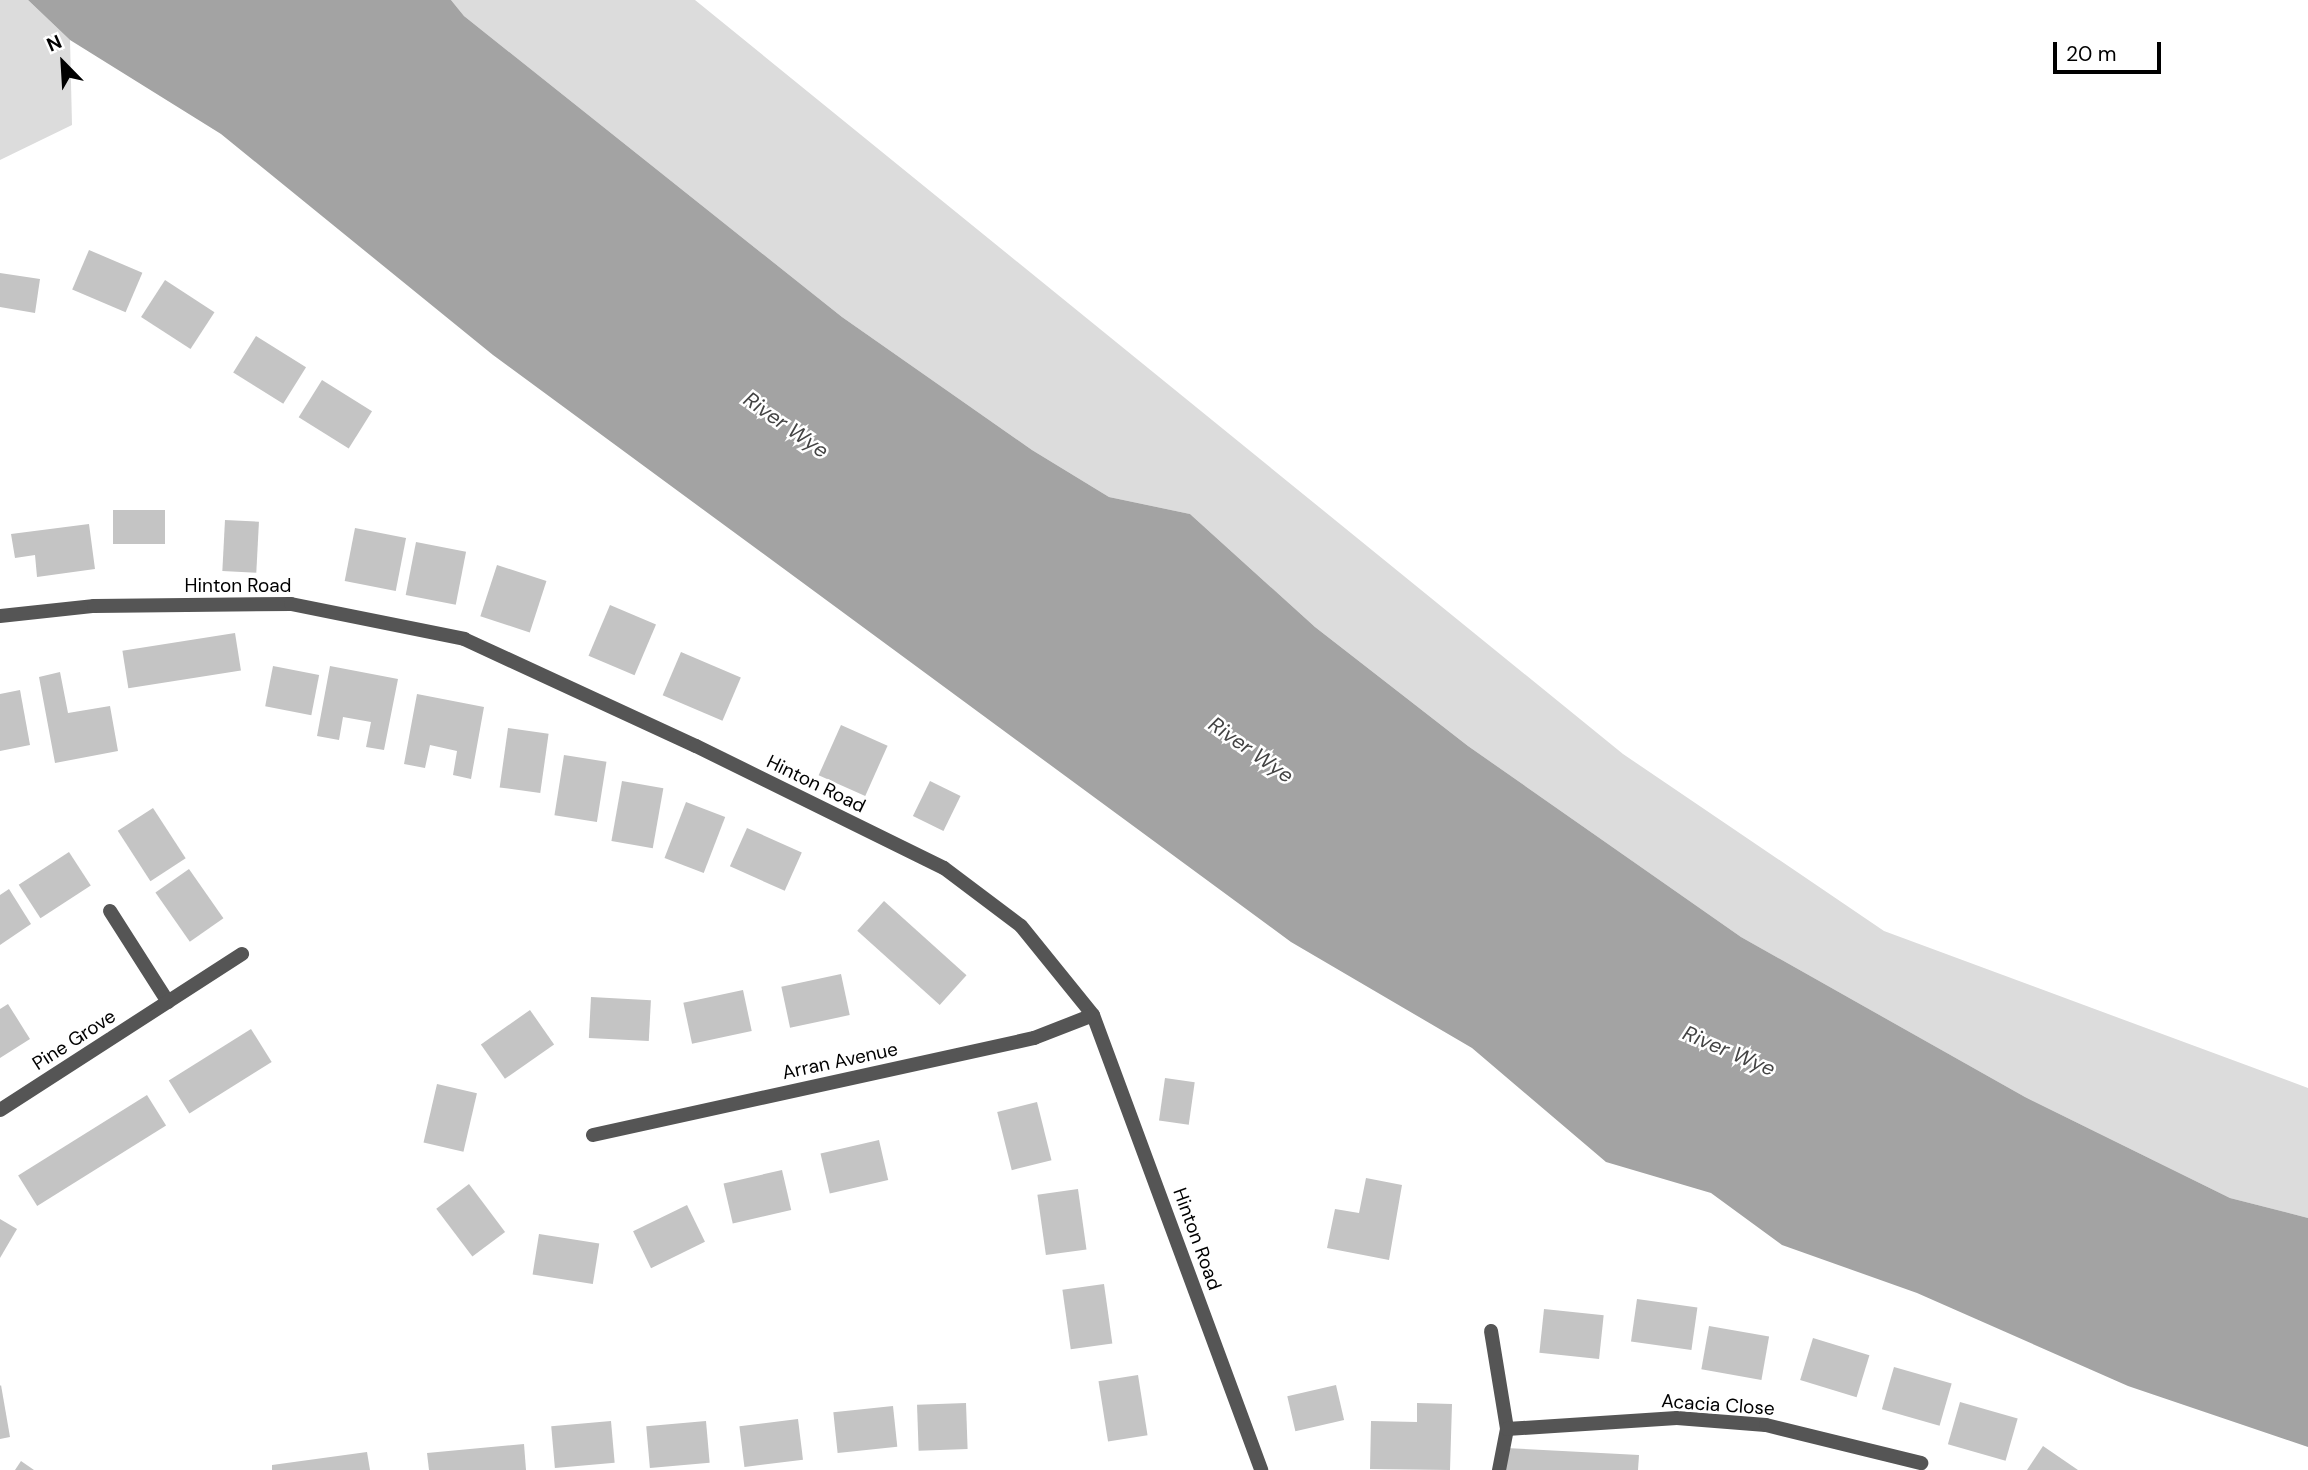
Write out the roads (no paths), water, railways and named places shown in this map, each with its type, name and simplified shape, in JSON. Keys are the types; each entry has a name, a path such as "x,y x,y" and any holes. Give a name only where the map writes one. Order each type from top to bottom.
{"street":[{"name":"Hinton Road","path":"0,616 94,606 291,604 464,639 696,746 944,869 1021,926 1093,1015 1261,1470"},
{"path":"110,911 168,1002"},
{"name":"Pine Grove","path":"0,1110 242,954"},
{"name":"Arran Avenue","path":"593,1135 1034,1038 1093,1015"},
{"path":"1491,1331 1507,1429 1499,1470"},
{"name":"Acacia Close","path":"1507,1429 1690,1419 1766,1425 1921,1463"}],"water":[{"name":"River Wye","path":"28,0 451,0 464,16 842,317 1032,450 1109,497 1190,514 1315,627 1468,746 1741,937 2025,1097 2230,1198 2308,1218 2308,1447 2128,1386 1917,1293 1782,1245 1711,1193 1606,1162 1472,1048 1291,942 493,355 221,134 70,40"}]}
